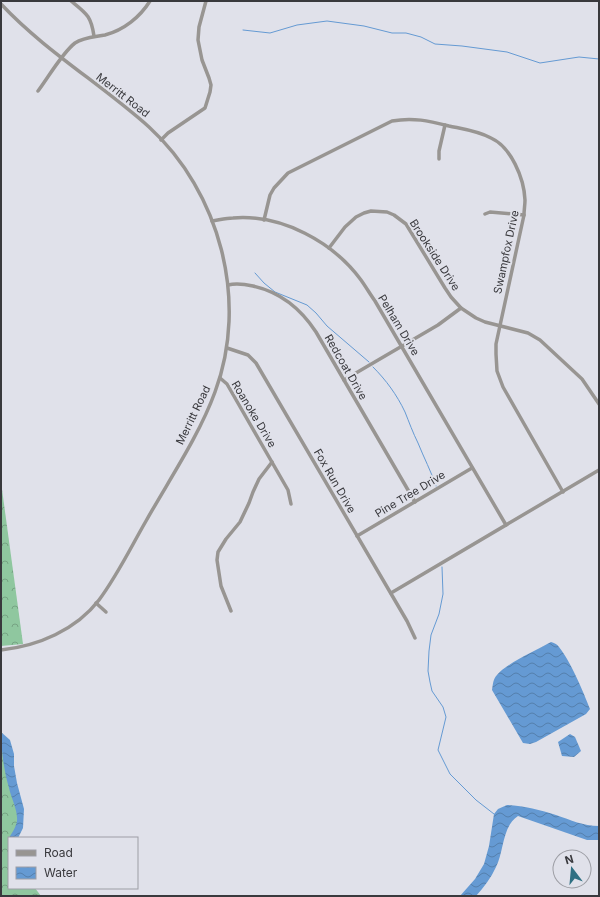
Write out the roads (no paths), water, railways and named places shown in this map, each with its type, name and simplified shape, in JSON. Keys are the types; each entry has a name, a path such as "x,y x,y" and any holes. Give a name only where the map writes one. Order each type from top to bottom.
{"street":[{"path":"71,1 90,18 94,36"},
{"path":"38,91 75,43 84,38 105,35 122,28 140,15 150,1"},
{"path":"161,140 205,108 211,85 202,60 198,40 199,27 206,1"},
{"name":"Merritt Road","path":"1,4 19,24 148,126 189,175 199,192 212,221 222,252 228,285 230,308 227,348 220,378 210,405 198,430 108,587 96,603 72,625 48,638 23,647 1,650"},
{"name":"Swampfox Drive","path":"264,220 270,195 277,184 288,173 392,121 405,118 445,125 482,134 492,138 502,145 512,157 523,188 525,200 524,215 499,326 496,354 498,370 503,387 564,492"},
{"path":"439,159 439,151 445,125"},
{"name":"Brookside Drive","path":"329,248 345,227 356,217 371,211 387,212 394,215 406,224 445,288 461,308 476,318 499,326 528,333 540,340 582,379 599,404"},
{"path":"485,214 490,212 524,215"},
{"name":"Pelham Drive","path":"212,221 234,218 264,220 299,231 329,248 361,280 506,525"},
{"name":"Redcoat Drive","path":"228,285 238,284 257,287 279,296 292,304 305,316 415,502"},
{"path":"344,380 438,325 461,308"},
{"name":"Fox Run Drive","path":"227,348 248,355 256,364 391,593 415,638"},
{"name":"Roanoke Drive","path":"220,378 227,384 272,462 256,486 250,503 240,522 226,539 218,552 217,560 221,586 231,611"},
{"path":"272,462 288,490 291,504"},
{"name":"Pine Tree Drive","path":"357,536 472,468"},
{"path":"391,593 599,470"},
{"path":"96,603 106,612"}],"water":[{"path":"551,642 558,646 568,660 590,709 586,714 536,742 530,744 523,743 492,690 493,682 502,670 522,657"},
{"path":"1,732 10,740 14,754 14,766 17,783 24,809 23,828 18,837 10,837 16,825 17,817 4,767"},
{"path":"570,734 575,737 581,751 574,757 562,756 558,742"},
{"path":"507,805 538,810 582,824 599,826 599,840 587,840 518,816 509,826 499,861 487,882 476,896 460,896 475,879 484,864 489,846 494,814 498,809"}],"waterway":[{"path":"243,30 270,33 297,25 327,21 364,26 392,33 406,33 421,37 435,44 507,52 540,63 579,57 599,59"},
{"path":"255,273 275,292 307,305 327,326 369,362"},
{"path":"373,367 391,388 402,406 436,486"},
{"path":"442,567 443,594 439,614 431,635 428,671 432,691 443,707 446,717 438,750 450,774 476,800 494,814"}]}
